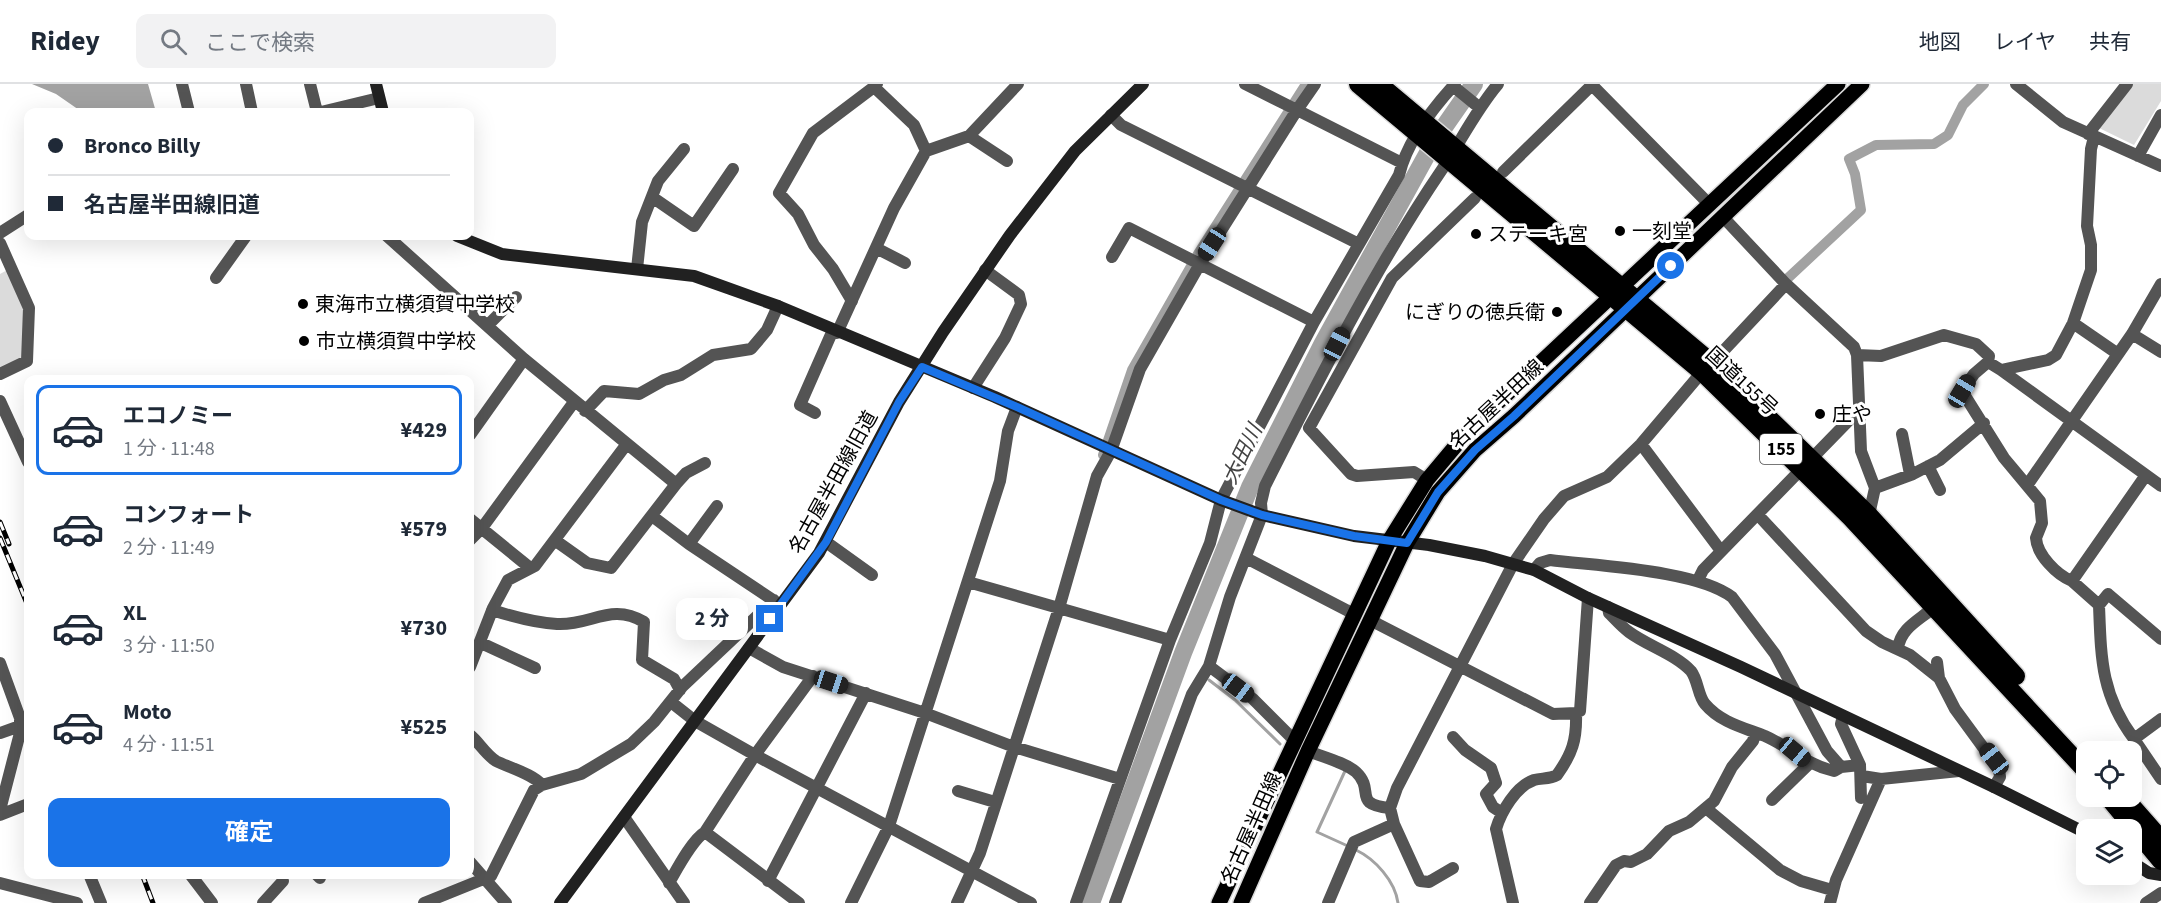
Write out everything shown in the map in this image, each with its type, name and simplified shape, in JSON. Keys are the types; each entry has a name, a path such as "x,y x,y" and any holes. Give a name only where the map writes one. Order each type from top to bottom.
{"highway":[{"name":"国道155号","path":"1358,84 1450,152 1707,367 1808,465 1869,516 2076,744"},
{"name":"国道155号","path":"1379,84 1420,131"},
{"name":"国道155号","path":"1808,465 1934,607 2076,760"},
{"path":"2116,807 2161,861"},
{"path":"2133,807 2161,839"}],"main road":[{"name":"名古屋半田線","path":"1241,903 1308,751 1407,543 1438,492 1475,450 1625,298 1710,205 1838,84"},
{"name":"名古屋半田線","path":"1219,903 1389,541 1427,480 1493,407 1723,217 1862,84"}],"street":[{"path":"182,84 188,108"},
{"path":"246,84 251,108"},
{"path":"310,84 318,108"},
{"path":"376,84 381,108"},
{"path":"815,413 800,405 926,151 969,136 1018,84"},
{"name":"名古屋半田線旧道","path":"560,903 749,648 777,602 826,542 899,402 986,270 1055,176 1143,84"},
{"path":"1245,84 1402,163"},
{"path":"957,903 972,872 1014,747 1059,608 1097,476 1111,451 1140,369 1200,264 1315,84"},
{"path":"1116,903 1192,694 1209,666 1230,597 1246,558 1256,513 1266,486 1347,325 1450,152 1476,111 1498,84"},
{"path":"1503,172 1592,84 1710,205"},
{"path":"2016,84 2042,108 2091,136 2161,166"},
{"path":"2001,370 2048,360 2056,355 2073,323 2091,270 2091,245 2087,226 2091,136 2127,84"},
{"path":"852,301 833,269 814,245 798,214 779,193 813,133 876,85 914,125 926,151"},
{"path":"1076,903 1170,640 1225,501 1314,322 1399,175 1402,163 1420,131 1454,86 1475,104"},
{"path":"336,108 379,98"},
{"path":"1111,115 1121,125 1359,244"},
{"path":"2138,156 2161,115"},
{"path":"969,136 1007,161"},
{"path":"637,269 642,222 658,181 684,148"},
{"path":"652,197 694,226 733,170"},
{"path":"1427,480 1414,472 1357,476 1351,474 1309,428 1392,278 1475,198"},
{"path":"1723,217 1786,284 1845,337 1857,355 1857,412 1861,451 1875,488 1869,516"},
{"path":"0,233 24,218"},
{"path":"1112,257 1130,228 1314,322"},
{"path":"216,278 241,240"},
{"path":"392,240 574,402 676,484"},
{"path":"467,240 502,254 694,276 778,306 835,332 973,388 1111,451 1256,513 1323,530 1460,551 1534,570 1588,598 1795,693 2076,828"},
{"path":"0,243 29,308 27,361 0,375"},
{"path":"876,248 905,263"},
{"path":"973,388 1005,338 1022,304 1019,295 986,270"},
{"path":"1453,868 1429,882 1420,882 1394,824 1390,808 1397,788 1459,665 1513,564 1554,506 1564,496 1607,477 1641,444 1707,367 1786,284"},
{"path":"2028,484 2132,334 2161,284"},
{"path":"488,325 516,297"},
{"path":"585,411 604,391 639,394 664,380 681,375 713,356 751,349 767,330 778,306"},
{"path":"2073,323 2118,354"},
{"path":"2132,334 2161,352"},
{"path":"1857,355 1881,357 1944,335 1976,344 1989,356 1988,362 1974,374 1962,391 2004,458 2028,484 2043,509 2037,544 2051,566 2099,605"},
{"path":"474,429 524,359"},
{"path":"1988,362 2161,486"},
{"path":"0,401 24,453"},
{"path":"474,536 574,402"},
{"path":"850,903 889,826 1000,481 1008,431 1017,407"},
{"path":"1698,580 1721,551 1759,516 1857,412"},
{"path":"1875,488 1940,460 1984,423"},
{"path":"1902,434 1910,474"},
{"path":"1641,444 1721,551"},
{"path":"474,658 492,610 508,580 529,567 535,566 556,541 595,483 626,445"},
{"path":"556,541 587,563 611,568 676,484 686,473 705,463"},
{"path":"1928,466 1940,490"},
{"path":"2072,581 2146,475"},
{"path":"689,544 717,506"},
{"path":"424,903 483,877 491,876 534,790 542,785 581,774 631,744 680,690 777,602 689,544 652,516"},
{"path":"1759,516 1866,631 1882,642 1898,648 1939,678"},
{"path":"474,522 529,567"},
{"path":"826,542 872,575"},
{"path":"1246,558 1354,614"},
{"path":"1534,570 1540,563 1550,560 1698,580 1719,588 1732,597 1775,654 1827,752 1841,767 1861,771 1881,779 1959,771"},
{"path":"968,582 1170,640"},
{"path":"2161,639 2109,594 2099,605 2099,645 2104,676 2114,705 2161,779"},
{"path":"1370,621 1553,714 1576,713 1580,711 1585,604 1588,598"},
{"path":"1608,607 1609,613 1629,632 1691,672 1704,703 1718,716 1795,752 1809,764 1834,771 1841,767"},
{"path":"1898,648 1899,639 1906,629 1934,607"},
{"path":"492,610 519,620 559,625 588,621 613,612 635,617 644,622 642,660 674,679 680,690"},
{"path":"481,643 535,668"},
{"path":"749,648 783,667 925,713 1014,747 1120,779"},
{"path":"1937,662 1939,678 1955,709 1999,769 2000,777 1994,787"},
{"path":"0,663 20,718 0,812 24,805"},
{"path":"1209,666 1253,699 1295,741"},
{"path":"669,883 755,755 813,676"},
{"path":"768,880 866,693"},
{"path":"670,702 695,721 755,755 1031,903"},
{"path":"1513,903 1496,829 1502,813 1528,783 1557,775 1573,752 1577,735 1576,713"},
{"path":"1843,716 1841,724 1861,771 1861,798"},
{"path":"2134,739 2161,718"},
{"path":"0,733 20,726"},
{"path":"1590,903 1616,865 1624,861 1631,862 1647,854 1669,831 1689,822 1707,808 1720,793 1732,767 1753,741 1755,734"},
{"path":"1453,736 1465,750 1491,768 1496,783 1486,794 1494,807 1502,813"},
{"path":"474,739 494,760 518,772 536,777 542,785"},
{"path":"1308,751 1354,771 1362,782 1370,805 1390,808"},
{"path":"1773,800 1809,764"},
{"path":"1707,808 1780,870 1831,897 1881,779"},
{"path":"958,791 995,802"},
{"path":"624,817 684,903"},
{"path":"1328,903 1354,842 1394,824"},
{"path":"705,832 768,880 785,899 798,903"},
{"path":"474,867 506,903"},
{"path":"2142,868 2149,873 2161,875"},
{"path":"91,879 101,903"},
{"path":"194,879 212,903"},
{"path":"263,903 281,879"},
{"path":"0,883 77,903"},
{"path":"2145,903 2161,893"}],"shaded area":[{"path":"32,84 148,84 155,108 76,108 56,94"},
{"path":"2129,84 2161,84 2161,101 2134,145 2097,127"},
{"path":"11,268 29,308 27,361 0,374 0,274"}],"waterway":[{"path":"1103,455 1132,370 1198,254 1306,84"},
{"name":"大田川","path":"1091,903 1183,653 1250,487 1323,343 1435,140 1474,84"},
{"path":"1788,278 1861,210 1855,174 1849,159 1876,145 1934,144 1948,135 1963,105 1984,84"},
{"path":"1209,680 1235,700 1280,744"},
{"path":"1345,771 1317,832 1350,847"},
{"path":"1356,850 1370,859 1383,872 1393,887 1398,903"}],"railway":[{"path":"0,522 9,544"},
{"path":"0,538 24,596"},
{"path":"144,879 153,903"}],"place":[{"name":"一刻堂","path":"1620,231"},
{"name":"ステーキ宮","path":"1476,234"},
{"name":"東海市立横須賀中学校","path":"303,304"},
{"name":"にぎりの徳兵衛","path":"1557,312"},
{"name":"市立横須賀中学校","path":"304,341"},
{"name":"庄や","path":"1820,414"}],"route":[{"path":"770,619 826,542 899,402 922,367 1073,431 1111,451 1221,500 1262,515 1354,536 1407,543 1438,492 1475,450 1514,416 1671,266"}]}
